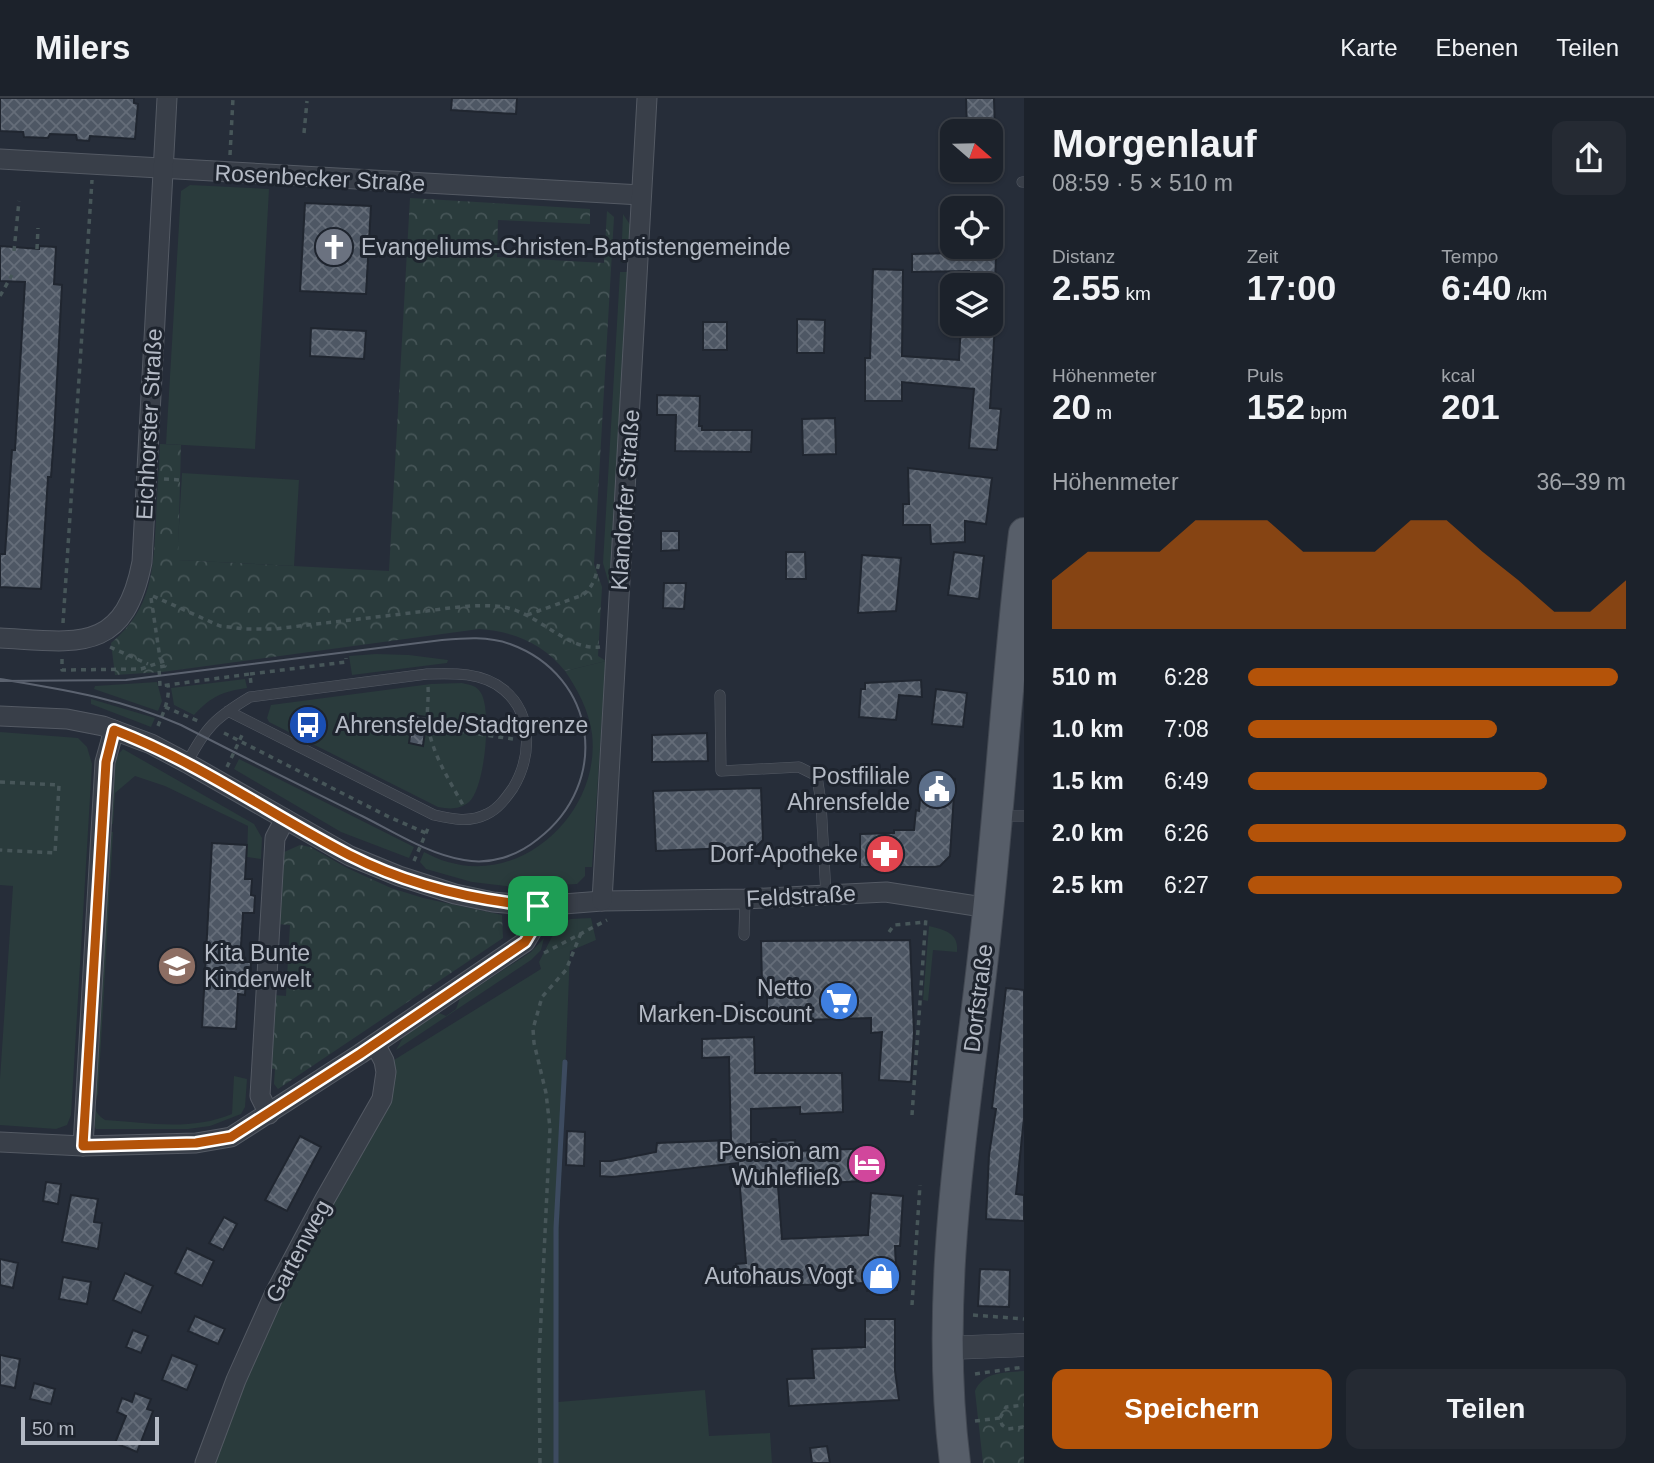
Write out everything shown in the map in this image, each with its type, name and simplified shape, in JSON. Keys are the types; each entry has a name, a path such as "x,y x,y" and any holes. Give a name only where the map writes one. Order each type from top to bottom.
{"main road":[{"name":"Dorfstraße","path":"955,1463 946,1348 947,1298 955,1199 989,908 1011,816 1010,736 1024,533"}],"street":[{"name":"Eichhorster Straße","path":"0,638 82,641 99,635 109,628 125,608 140,575 167,98"},
{"name":"Klandorfer Straße","path":"607,907 616,646 647,98"},
{"name":"Rosenbecker Straße","path":"0,159 641,195"},
{"name":"Feldstraße","path":"0,716 67,719 114,730 187,762 350,856 399,876 455,894 493,902 607,907 886,892 989,908"},
{"path":"83,1146 106,762 114,730"},
{"path":"269,1114 260,1096 275,838 285,819"},
{"path":"0,1142 83,1146 196,1143 231,1137 525,942 531,932 538,906"},
{"name":"Gartenweg","path":"205,1463 236,1380 274,1295 382,1099 386,1072 384,1061 375,1044"},
{"path":"946,1348 1024,1345"}],"lane":[{"path":"187,762 208,726 228,711 250,697 454,673 478,677 504,690 523,715 528,740 523,771 505,800 487,814 459,821 434,815 228,711"},
{"path":"720,695 721,771 799,767 817,776 826,895"},
{"path":"744,935 745,899"}],"path":[{"path":"230,173 233,98"},
{"path":"304,133 307,102"},
{"path":"93,164 62,670 141,669 164,661"},
{"path":"14,251 19,201"},
{"path":"37,249 38,228"},
{"path":"1,293 12,275"},
{"path":"155,478 181,480"},
{"path":"527,615 583,595 595,580 599,562"},
{"path":"345,658 346,662 160,685 159,667 165,666 160,658 151,596 220,626 246,629 275,629 488,606 506,607 527,615 585,647 616,646"},
{"path":"107,643 149,664"},
{"path":"250,674 252,688"},
{"path":"160,720 169,693 168,685"},
{"path":"428,686 429,727 447,778 461,802"},
{"path":"165,707 192,719"},
{"path":"429,727 528,740"},
{"path":"232,755 244,731"},
{"path":"223,733 388,819 426,833 412,867"},
{"path":"249,754 252,747"},
{"path":"0,782 59,785 55,853 0,850"},
{"path":"544,953 581,933 607,907"},
{"path":"912,1115 926,915"},
{"path":"889,932 894,925 926,922"},
{"path":"541,1463 539,1360 550,1128 533,1029 542,998 566,970 581,933"},
{"path":"912,1305 920,1185"},
{"path":"973,1315 1024,1319"},
{"path":"975,1374 1024,1367"},
{"path":"1024,1405 1006,1407 1000,1418 1002,1425 1008,1429 1024,1427"},
{"path":"973,1421 1000,1418"}],"green space":[{"path":"190,185 269,189 255,449 166,444 181,191"},
{"path":"410,198 590,209 590,224 498,220 497,257 604,263 607,211 614,217 594,564 602,587 598,656 606,661 565,671 538,646 516,636 479,629 162,672 115,675 111,643 135,616 143,602 152,572 160,444 181,445 178,560 389,571"},
{"path":"623,214 631,226 630,263 621,263"},
{"path":"620,272 629,272 610,588 603,563"},
{"path":"182,473 299,480 294,566 177,560"},
{"path":"376,654 448,660 447,663 352,675 349,656"},
{"path":"606,661 592,867 585,867 585,876 577,884 514,887 472,882 426,869 420,862 424,852 448,862 477,866 504,862 530,852 552,835 571,814 584,789 592,762 592,734 582,701 565,671"},
{"path":"245,679 247,688 218,696 194,715 174,705 171,688"},
{"path":"157,682 162,701 158,711 94,689 95,686"},
{"path":"462,683 475,687 481,693 486,732 483,766 475,794 469,802 458,808 438,807 269,722 267,718 271,705 431,684"},
{"path":"91,699 155,718 151,727 91,704"},
{"path":"0,732 78,738 87,747 92,764 71,1115 67,1125 56,1129 0,1125 0,1079 13,886 0,885"},
{"path":"123,749 254,824 262,838 261,859 247,857 248,826 165,786 135,776 115,793 113,824 108,823 111,774 117,756"},
{"path":"239,759 414,847 409,858 341,832 234,769"},
{"path":"108,832 113,832 98,1094 95,1102 97,1112 105,1120 154,1124 201,1123 217,1119 232,1114 234,1076 247,1079 245,1107 241,1114 210,1126 188,1129 96,1129 92,1122"},
{"path":"300,845 310,847 391,888 423,898 502,915 503,938 278,1089 274,1084 275,1069 268,1068 273,995 286,996 290,925 277,924 282,853"},
{"path":"591,918 596,940 570,951 559,1228 558,1402 705,1390 709,1436 770,1433 772,1463 211,1463 222,1431 300,1258 392,1084 394,1060 541,969 539,962 559,923"},
{"path":"929,926 950,933 956,940 957,952 933,950 928,1001 923,1000"},
{"path":"544,938 541,950 531,960 396,1050 405,1034 439,1013 446,1016 456,1009 460,998 531,952"},
{"path":"1024,1371 1024,1463 983,1463 975,1391 989,1376"}],"building":[{"path":"0,98 134,98 134,103 138,104 135,139 90,136 89,141 77,140 76,135 24,137 23,132 0,131"},
{"path":"452,98 517,98 516,114 451,110"},
{"path":"966,98 994,98 995,119 967,119"},
{"name":"Evangeliums-Christen-Baptistengemeinde","path":"305,203 371,206 366,294 300,291"},
{"path":"0,246 39,249 39,246 56,247 54,284 62,285 54,436 51,477 48,477 41,589 0,587 0,554 5,554 12,450 15,450 25,282 0,281"},
{"path":"940,253 940,259 996,259 995,273 912,272 912,254"},
{"path":"873,269 903,270 902,356 959,360 960,336 994,336 990,408 1001,409 997,450 969,448 974,389 902,382 902,401 865,401 865,358 870,358"},
{"path":"797,319 825,320 824,353 797,353"},
{"path":"703,322 727,322 727,350 703,350"},
{"path":"311,328 366,331 364,359 310,356"},
{"path":"657,395 700,396 699,426 702,426 702,430 752,430 751,452 675,451 676,415 657,415"},
{"path":"835,418 836,454 803,455 802,419"},
{"path":"908,468 992,478 986,524 965,521 965,542 931,544 930,525 903,525 903,504 909,504"},
{"path":"661,531 679,531 679,550 661,551"},
{"path":"786,552 805,552 806,579 786,579"},
{"path":"954,552 984,556 979,599 948,595"},
{"path":"862,555 901,558 896,611 858,613"},
{"path":"664,583 686,583 684,609 663,608"},
{"path":"921,680 922,697 899,695 896,720 859,717 861,689 865,689 865,683"},
{"path":"936,689 967,693 963,727 932,724"},
{"path":"413,715 427,717 423,746 409,743"},
{"path":"707,733 708,761 652,762 652,735"},
{"path":"922,776 955,779 950,856 940,866 934,867 860,867 860,834 914,830 916,810 919,811"},
{"path":"761,788 763,840 756,847 656,851 653,791"},
{"path":"212,843 247,845 245,879 252,879 251,895 255,896 254,913 243,913 240,962 251,962 245,995 238,994 236,1029 202,1027"},
{"name":"Netto Marken-Discount","path":"910,940 914,1032 911,1082 879,1080 882,1032 871,1033 871,1018 767,1021 767,984 762,984 761,941"},
{"path":"1006,988 1024,990 1024,1118 1016,1194 1024,1195 1024,1221 986,1219 989,1155 996,1109 992,1108"},
{"path":"754,1037 755,1073 842,1073 843,1112 800,1114 800,1107 751,1109 751,1143 795,1140 796,1151 878,1148 879,1180 778,1186 782,1239 868,1235 871,1193 903,1196 900,1246 895,1246 897,1290 867,1291 866,1283 737,1287 736,1264 746,1263 738,1163 612,1177 600,1176 600,1161 656,1152 657,1143 731,1140 729,1057 702,1058 702,1039"},
{"path":"567,1131 585,1132 584,1166 566,1165"},
{"path":"300,1136 321,1147 287,1211 265,1200"},
{"path":"46,1182 61,1184 58,1204 43,1201"},
{"path":"71,1195 98,1199 94,1222 102,1223 98,1249 62,1242"},
{"path":"224,1217 237,1224 223,1250 209,1243"},
{"path":"187,1248 214,1261 202,1286 175,1273"},
{"path":"0,1259 18,1263 13,1288 0,1285"},
{"path":"980,1269 1010,1270 1009,1307 978,1306"},
{"path":"125,1273 153,1286 141,1313 113,1300"},
{"path":"63,1277 91,1282 87,1304 59,1299"},
{"path":"195,1316 225,1329 218,1344 188,1331"},
{"path":"865,1319 895,1319 895,1371 899,1400 789,1406 787,1379 814,1378 812,1349 865,1347"},
{"path":"133,1330 148,1336 141,1353 126,1347"},
{"path":"0,1355 20,1359 15,1388 0,1385"},
{"path":"172,1355 197,1365 187,1390 162,1380"},
{"path":"34,1383 55,1389 51,1404 30,1399"},
{"path":"135,1393 151,1399 147,1409 153,1411 137,1452 115,1443 126,1416 117,1412 122,1398 132,1402"},
{"path":"827,1446 830,1463 812,1463 810,1448"}],"waterway":[{"path":"556,1463 556,1228 565,1062"}],"tram line":[{"path":"0,679 24,683 47,687 92,696 158,716 181,725 412,842 437,853 464,860 503,858 538,839 561,816 577,789 584,761 584,732 577,705 562,680 539,659 510,644 493,640 442,640 126,680 0,681"}],"place":[{"name":"Evangeliums-Christen-Baptistengemeinde","path":"334,247"},
{"name":"Ahrensfelde/Stadtgrenze","path":"308,725"},
{"name":"Postfiliale Ahrensfelde","path":"937,789"},
{"name":"Dorf-Apotheke","path":"885,854"},
{"name":"Kita Bunte Kinderwelt","path":"177,966"},
{"name":"Netto Marken-Discount","path":"839,1001"},
{"name":"Pension am Wuhlefließ","path":"867,1164"},
{"name":"Autohaus Vogt","path":"881,1276"}],"route":[{"path":"114,730 187,762 350,856 399,876 455,894 493,902 538,906 531,932 525,942 360,1054 231,1137 196,1143 83,1146 106,762 114,730"}]}
